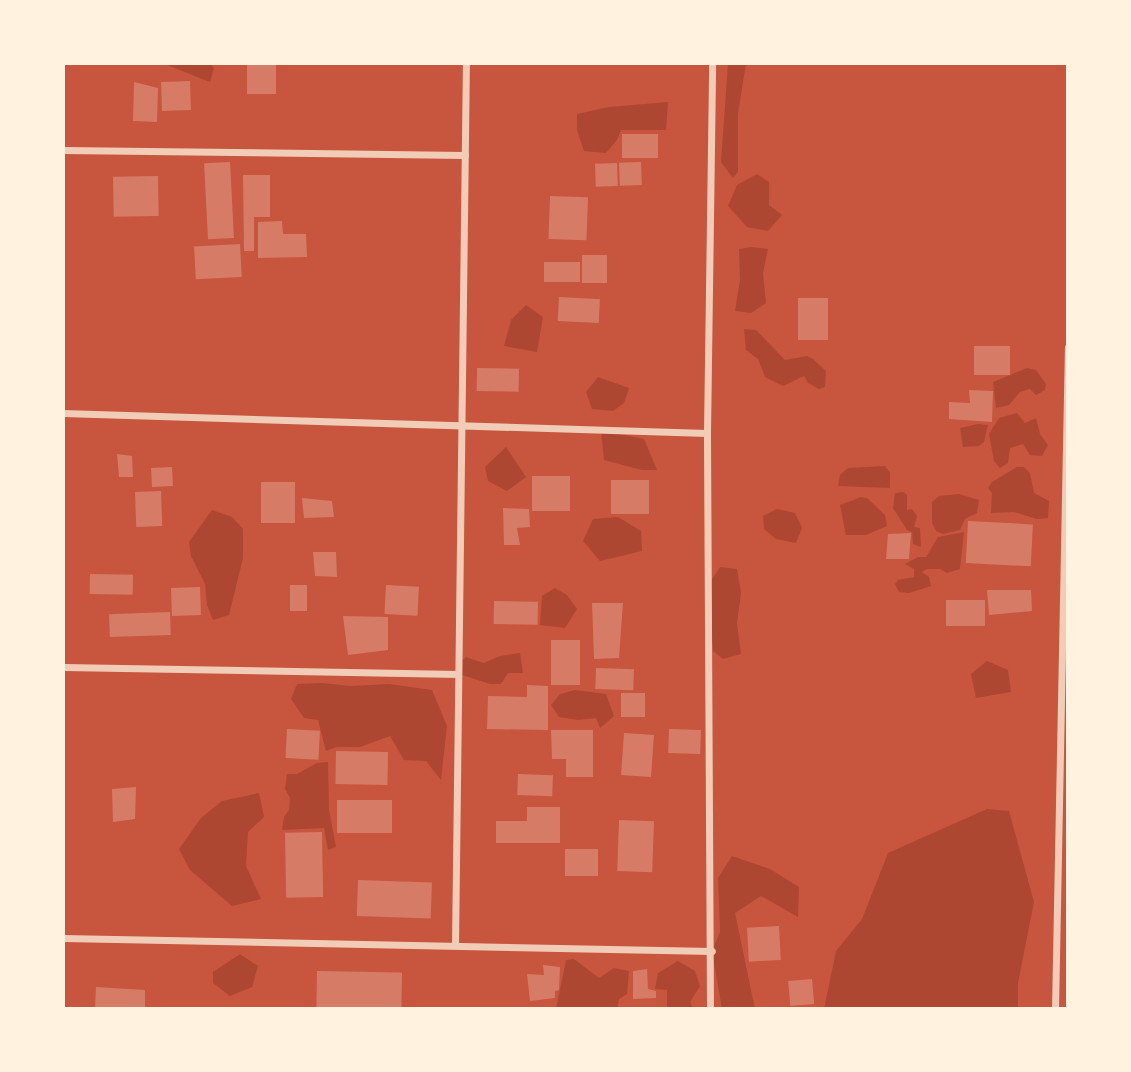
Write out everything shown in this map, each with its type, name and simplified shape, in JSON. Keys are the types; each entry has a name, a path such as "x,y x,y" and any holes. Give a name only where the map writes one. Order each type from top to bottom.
{"street":[{"path":"455,945 466,63"},
{"path":"710,1009 712,951 708,433 712,63"},
{"path":"63,150 465,155"},
{"path":"1055,1009 1068,346"},
{"path":"63,413 708,433"},
{"path":"63,667 458,674"},
{"path":"63,939 712,951"}],"shaded area":[{"path":"162,63 210,63 214,68 210,82"},
{"path":"728,63 746,63 738,114 738,172 733,178 721,162"},
{"path":"668,102 666,130 621,130 617,140 606,153 584,151 577,130 577,114 609,107"},
{"path":"757,174 769,182 769,205 782,215 768,231 747,227 728,206 737,185"},
{"path":"739,249 768,249 763,273 766,303 751,313 735,311 740,280"},
{"path":"526,305 543,317 537,352 504,346 511,320"},
{"path":"744,329 756,330 785,360 807,356 813,359 826,371 825,387 819,389 808,383 804,376 783,386 765,377 758,359 746,350"},
{"path":"1027,368 1036,370 1046,384 1045,390 1036,395 1030,389 1020,392 1009,405 996,408 993,382"},
{"path":"598,377 629,388 624,403 613,411 592,409 586,392"},
{"path":"1017,413 1025,423 1036,418 1040,434 1048,445 1042,456 1030,455 1023,444 1010,448 1008,463 1000,468 994,461 989,434 999,418"},
{"path":"988,425 984,442 979,446 963,447 960,428"},
{"path":"601,430 644,439 657,470 642,470 604,460"},
{"path":"506,447 526,477 507,491 488,481 485,467"},
{"path":"885,466 890,473 890,488 838,486 840,475 848,468"},
{"path":"1017,467 1024,467 1030,473 1034,493 1049,501 1048,518 1037,519 1014,512 991,513 992,493 988,488 992,482"},
{"path":"903,492 907,495 907,510 912,509 917,516 914,527 920,528 921,547 913,544 912,532 907,530 893,508 895,493"},
{"path":"959,494 979,500 977,513 965,519 960,530 943,534 936,531 932,523 932,502 939,496"},
{"path":"861,497 867,498 885,515 887,526 866,535 846,535 840,505"},
{"path":"777,509 795,513 802,528 796,543 776,539 764,529 763,516"},
{"path":"212,510 232,517 243,529 243,558 229,615 213,620 207,605 205,584 191,556 189,542"},
{"path":"618,517 641,531 642,551 600,561 583,541 593,519"},
{"path":"964,532 960,569 947,573 940,569 927,569 922,572 929,577 931,586 909,593 899,592 895,584 898,580 914,577 914,569 905,564 918,557 926,557 938,537"},
{"path":"720,567 737,569 741,593 737,623 741,654 723,659 713,651 707,587"},
{"path":"555,588 567,595 577,609 565,628 540,625 542,596"},
{"path":"520,653 523,673 508,673 501,684 490,684 459,674 457,665 466,657 484,663 500,656"},
{"path":"987,661 1008,670 1011,692 976,698 971,674"},
{"path":"297,684 350,686 389,684 432,690 447,726 441,780 426,761 404,760 390,736 360,747 337,747 326,751 318,720 304,718 291,699"},
{"path":"575,690 606,694 614,716 600,728 596,718 578,720 559,717 551,705 560,694"},
{"path":"328,762 329,810 336,847 328,850 324,828 282,830 284,817 289,810 290,798 285,789 287,774 297,774 317,763"},
{"path":"259,793 264,817 248,832 246,866 261,899 232,906 190,870 179,849 201,818 222,801"},
{"path":"987,809 1009,811 1034,902 1018,983 1018,1009 824,1009 836,951 862,919 888,853"},
{"path":"732,856 770,869 799,887 798,917 761,896 735,913 755,1009 722,1009 712,951 720,932 718,878"},
{"path":"240,954 258,966 252,987 230,996 213,983 213,972"},
{"path":"574,959 599,978 614,968 629,971 627,994 619,999 617,1009 556,1009 566,960"},
{"path":"678,961 695,971 700,986 690,1002 693,1009 667,1009 667,990 655,989 658,973"}],"building":[{"path":"247,63 276,63 276,94 247,94"},
{"path":"190,81 191,110 162,111 161,82"},
{"path":"134,82 158,88 157,122 133,121"},
{"path":"622,134 658,134 658,158 622,158"},
{"path":"230,162 234,238 208,239 204,163"},
{"path":"641,162 642,185 620,186 619,163"},
{"path":"617,163 618,186 596,187 595,164"},
{"path":"243,175 270,175 270,217 254,217 254,251 244,251"},
{"path":"158,176 159,216 114,217 113,177"},
{"path":"550,196 588,197 586,240 548,239"},
{"path":"282,221 283,234 306,234 307,257 258,258 258,222"},
{"path":"240,244 242,277 196,279 194,246"},
{"path":"582,255 607,255 607,283 582,283"},
{"path":"544,262 580,262 580,282 544,282"},
{"path":"559,297 600,299 599,323 558,321"},
{"path":"798,298 828,298 828,340 798,340"},
{"path":"974,346 1010,346 1010,375 974,375"},
{"path":"477,368 519,369 519,392 477,391"},
{"path":"969,390 993,391 992,422 949,419 949,402 970,403"},
{"path":"117,454 132,456 133,477 119,477"},
{"path":"172,467 173,486 152,487 151,468"},
{"path":"532,476 570,476 570,511 532,511"},
{"path":"611,480 649,480 649,514 611,514"},
{"path":"261,482 295,482 295,523 261,523"},
{"path":"161,491 162,526 136,527 135,492"},
{"path":"302,498 332,501 334,517 304,518"},
{"path":"503,508 529,509 530,527 517,528 520,545 504,545"},
{"path":"968,521 1033,524 1031,566 966,563"},
{"path":"911,533 909,559 886,559 888,534"},
{"path":"313,552 336,552 337,577 315,576"},
{"path":"90,574 133,575 133,595 90,594"},
{"path":"290,585 307,585 307,611 290,611"},
{"path":"386,585 419,587 417,616 384,614"},
{"path":"200,587 201,615 172,616 171,588"},
{"path":"987,590 1031,590 1032,611 989,615"},
{"path":"946,600 985,600 985,626 946,626"},
{"path":"494,601 538,602 538,625 494,624"},
{"path":"592,603 623,603 619,658 594,659"},
{"path":"170,612 171,635 110,637 109,614"},
{"path":"343,616 388,617 388,650 348,655"},
{"path":"551,640 580,640 580,685 551,685"},
{"path":"596,668 634,669 633,690 595,689"},
{"path":"527,685 548,686 548,730 487,729 488,696 527,697"},
{"path":"621,693 645,693 645,717 621,717"},
{"path":"287,729 320,731 318,760 285,758"},
{"path":"669,729 701,730 700,754 668,753"},
{"path":"551,730 593,730 593,777 566,777 566,759 552,759"},
{"path":"624,733 654,735 651,777 621,775"},
{"path":"336,751 388,752 387,785 335,784"},
{"path":"518,774 553,775 552,796 517,795"},
{"path":"136,787 135,819 113,822 112,789"},
{"path":"337,800 392,800 392,833 337,833"},
{"path":"527,807 560,807 560,843 496,843 496,821 527,821"},
{"path":"619,820 654,821 652,872 617,871"},
{"path":"322,832 323,897 286,898 285,833"},
{"path":"565,849 598,849 598,876 565,876"},
{"path":"358,880 432,883 431,919 357,916"},
{"path":"779,926 781,960 749,962 747,928"},
{"path":"543,965 560,967 559,990 555,991 555,998 530,1001 527,974 544,975"},
{"path":"647,969 648,989 656,991 656,998 633,999 633,971"},
{"path":"317,971 402,972 401,1009 316,1009"},
{"path":"812,979 814,1004 790,1006 788,981"},
{"path":"96,987 145,990 145,1009 95,1009"}]}
